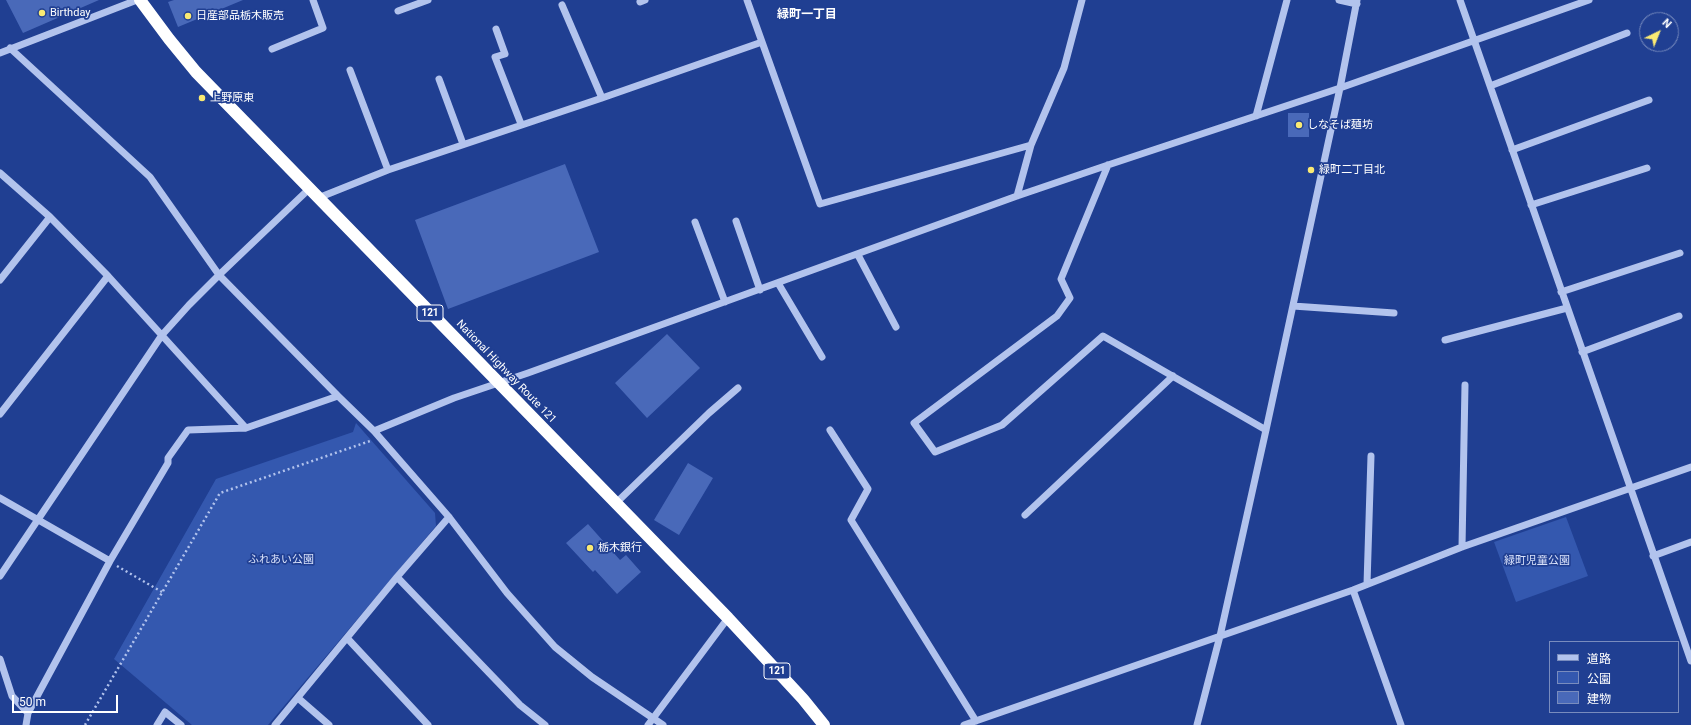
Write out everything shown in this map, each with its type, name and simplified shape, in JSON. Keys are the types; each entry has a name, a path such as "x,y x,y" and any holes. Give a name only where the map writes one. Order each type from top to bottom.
{"highway":[{"name":"National Highway Route 121","path":"140,0 168,39 196,72 615,504 728,618 803,699 824,725"}],"street":[{"path":"0,53 136,0"},
{"path":"272,49 323,28 313,0"},
{"path":"398,11 428,0"},
{"path":"747,0 820,204 1031,145"},
{"path":"1017,196 1031,145 1064,68 1082,0"},
{"path":"1256,116 1287,0"},
{"path":"1197,725 1220,636 1266,430 1340,88 1357,2 1339,0"},
{"path":"1460,0 1653,556 1691,661"},
{"path":"374,430 454,398 858,255 1017,196 1108,164 1340,88 1589,0"},
{"path":"562,5 602,98"},
{"path":"496,29 505,54 495,57 521,124"},
{"path":"1490,86 1627,34"},
{"path":"318,198 388,170 762,42"},
{"path":"10,48 150,177 219,275 338,396 374,430 449,517 507,593 555,647 592,677 663,725"},
{"path":"350,70 388,170"},
{"path":"439,79 463,144"},
{"path":"1512,150 1648,100"},
{"path":"1108,164 1061,279 1070,298 1057,316 914,423 934,452 1002,425 1103,336 1266,430"},
{"path":"1531,205 1647,168"},
{"path":"0,173 50,217 108,276 246,428"},
{"path":"0,576 162,335 219,275 309,189"},
{"path":"0,280 50,217"},
{"path":"736,221 760,290"},
{"path":"695,222 725,302"},
{"path":"1561,292 1680,253"},
{"path":"858,255 896,327"},
{"path":"0,414 108,276"},
{"path":"778,283 822,357"},
{"path":"1293,306 1394,313"},
{"path":"1445,340 1567,308"},
{"path":"1582,352 1679,316"},
{"path":"1025,515 1173,376"},
{"path":"1462,547 1465,385"},
{"path":"615,504 709,413 738,388"},
{"path":"26,725 28,713 110,561 168,463 168,458 188,430 246,428 338,396"},
{"path":"830,430 868,489 851,520 976,721"},
{"path":"1367,584 1371,456"},
{"path":"964,725 1353,590 1462,547 1691,467"},
{"path":"0,498 110,561"},
{"path":"275,725 397,577 449,517"},
{"path":"1653,556 1691,542"},
{"path":"397,577 520,705 545,725"},
{"path":"1353,590 1401,725"},
{"path":"648,725 728,618"},
{"path":"347,638 428,725"},
{"path":"0,659 12,696 28,713"},
{"path":"298,698 329,725"},
{"path":"157,725 165,712 181,725"}],"path":[{"path":"85,725 220,493 372,440"},
{"path":"110,561 162,592"}],"green space":[{"name":"ふれあい公園","path":"356,423 435,513 436,526 268,725 192,725 114,659 216,479 353,432"},
{"name":"緑町児童公園","path":"1566,517 1588,576 1516,602 1494,542"}],"building":[{"name":"Birthday","path":"6,0 99,0 23,33"},
{"name":"日産部品栃木販売","path":"174,0 243,0 178,27 168,2"},
{"name":"しなそば麺坊","path":"1288,113 1309,113 1309,137 1288,137"},
{"path":"565,164 599,252 448,309 415,220"},
{"path":"667,334 700,368 647,418 615,383"},
{"path":"688,463 713,478 679,535 654,520"},
{"path":"588,524 620,560 626,555 641,572 617,594 595,570 593,572 566,543"}],"place":[{"name":"Birthday","path":"42,13"},
{"name":"日産部品栃木販売","path":"188,16"},
{"name":"上野原東","path":"202,98"},
{"name":"しなそば麺坊","path":"1299,125"},
{"name":"緑町二丁目北","path":"1311,170"},
{"name":"栃木銀行","path":"590,548"}],"district":[{"name":"緑町一丁目","path":"807,15"}]}
